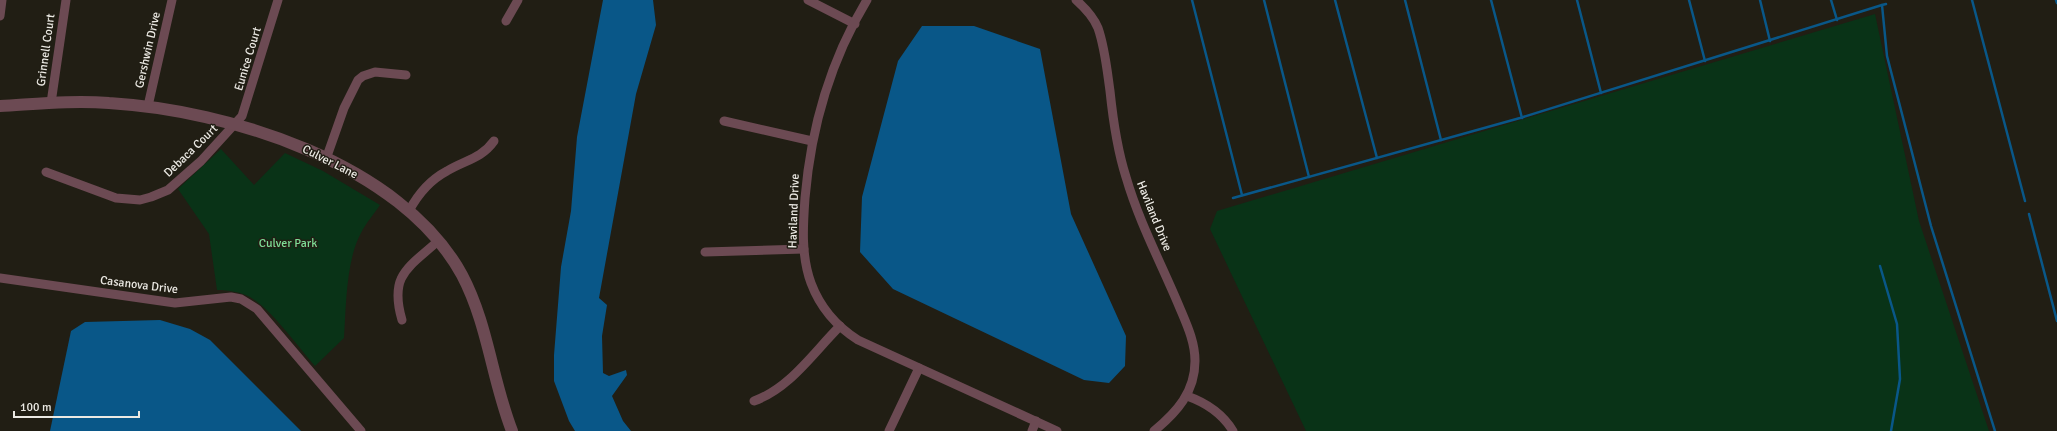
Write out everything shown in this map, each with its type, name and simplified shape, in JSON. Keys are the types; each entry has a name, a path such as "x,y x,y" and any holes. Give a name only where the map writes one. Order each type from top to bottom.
{"street":[{"path":"0,16 2,0"},
{"name":"Grinnell Court","path":"51,103 66,0"},
{"name":"Gershwin Drive","path":"148,106 172,0"},
{"name":"Eunice Court","path":"236,124 246,107 278,0"},
{"path":"506,21 518,0"},
{"path":"808,0 855,24"},
{"name":"Haviland Drive","path":"867,0 836,62 812,140 804,208 804,249 806,266 817,296 824,308 840,326 858,340 1057,431"},
{"name":"Haviland Drive","path":"1076,0 1086,9 1097,27 1101,38 1108,76 1115,134 1126,177 1136,208 1191,337 1195,359 1194,372 1187,396 1177,410 1154,431"},
{"path":"326,159 347,102 358,80 363,76 376,72 406,75"},
{"name":"Culver Lane","path":"0,106 108,102 148,106 204,115 273,136 326,159 365,180 409,211 438,241 461,274 478,312 495,382 512,431"},
{"path":"724,121 812,140"},
{"name":"Debaca Court","path":"46,172 116,198 140,200 168,190 187,175 236,124"},
{"path":"409,211 420,194 436,177 486,152 494,141"},
{"path":"402,320 397,303 397,288 404,272 438,241"},
{"path":"704,252 804,249"},
{"name":"Casanova Drive","path":"0,278 175,303 224,296 241,299 257,309 361,431"},
{"path":"754,401 766,397 787,382 840,326"},
{"path":"889,431 919,368"},
{"path":"1187,396 1211,407 1222,415 1234,431"},
{"path":"1032,431 1036,421"}],"green space":[{"path":"1875,14 1919,221 1989,431 1306,431 1210,229 1217,211"},
{"name":"Culver Park","path":"221,149 254,185 285,153 323,171 380,205 361,233 352,256 346,298 344,338 315,366 276,320 258,303 250,297 242,294 217,290 209,234 178,189"}],"water":[{"path":"603,0 653,0 656,25 636,94 599,298 607,305 602,336 603,373 609,376 626,370 627,375 612,396 623,421 631,431 575,431 569,421 554,381 554,355 561,267 571,211 577,137"},
{"path":"922,26 974,26 1040,49 1071,214 1126,336 1125,366 1109,383 1084,380 893,289 860,252 862,197 898,61"},
{"path":"160,320 190,329 210,340 301,431 50,431 71,331 85,322"}],"waterway":[{"path":"1192,0 1242,195"},
{"path":"1264,0 1309,177"},
{"path":"1335,0 1377,158"},
{"path":"1405,0 1441,140"},
{"path":"1491,0 1522,118"},
{"path":"1577,0 1601,93"},
{"path":"1689,0 1705,61"},
{"path":"1760,0 1770,41"},
{"path":"1831,0 1837,20"},
{"path":"1972,0 2025,201"},
{"path":"1886,4 1882,5 1887,56 1931,226 1995,431"},
{"path":"1233,198 1520,118 1882,5"},
{"path":"2029,214 2057,321"},
{"path":"1880,266 1897,324 1900,379 1891,431"}]}
